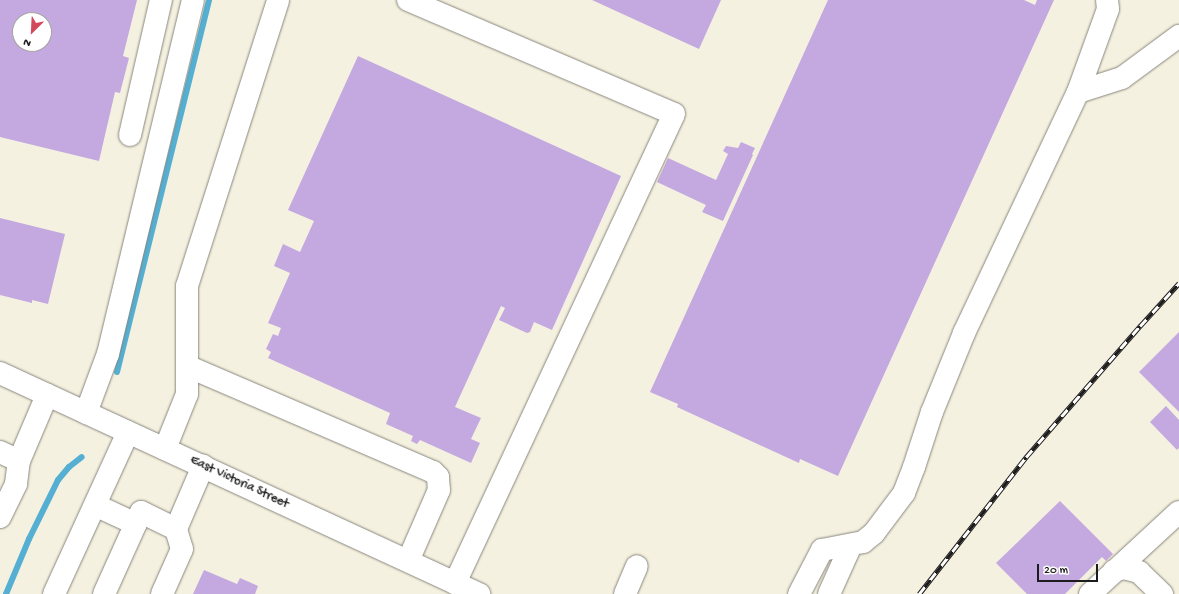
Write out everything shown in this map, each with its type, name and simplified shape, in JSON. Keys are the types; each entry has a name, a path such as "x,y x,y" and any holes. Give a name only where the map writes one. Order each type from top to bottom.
{"street":[{"path":"130,135 161,0"},
{"path":"86,413 108,354 193,0"},
{"path":"165,449 187,394 187,286 278,0"},
{"path":"408,0 674,114 455,583"},
{"path":"799,594 822,550 863,542 874,534 904,493 932,412 964,333 1078,92 1108,10 1107,0"},
{"path":"1078,92 1122,78 1179,36"},
{"path":"187,366 433,472 438,477 439,490 408,561"},
{"name":"East Victoria Street","path":"0,373 476,593"},
{"path":"0,517 16,484 10,457 47,395"},
{"path":"54,594 128,432"},
{"path":"162,594 182,549 176,529 203,466"},
{"path":"95,506 136,524"},
{"path":"104,594 141,512 176,529"},
{"path":"1090,594 1179,512"},
{"path":"829,594 851,545"},
{"path":"625,594 638,566"},
{"path":"1114,571 1124,568 1139,572 1162,594"}],"building":[{"path":"0,0 137,0 123,56 129,58 120,93 115,92 99,161 0,137"},
{"path":"592,0 721,0 699,49"},
{"path":"828,0 1024,0 1035,5 1037,0 1054,0 838,476 800,459 799,463 677,407 678,404 650,392"},
{"path":"358,56 621,176 552,330 534,322 530,332 527,333 499,320 505,308 501,306 455,407 481,418 471,439 480,443 471,463 420,440 417,444 411,441 413,436 386,424 390,413 268,358 271,352 266,349 273,334 278,336 281,328 268,323 290,273 274,266 283,244 300,252 314,221 288,210"},
{"path":"741,142 755,148 723,221 702,212 706,205 657,182 668,158 716,180 728,154 723,151 726,146 738,148"},
{"path":"0,218 65,234 48,304 32,300 32,303 0,295"},
{"path":"1179,332 1179,412 1139,372"},
{"path":"1166,406 1179,420 1179,448 1177,450 1150,422"},
{"path":"1060,501 1113,554 1106,561 1102,557 1065,594 1027,594 996,563"},
{"path":"204,570 237,584 240,578 258,586 255,594 193,594"}],"waterway":[{"path":"117,372 209,0"},
{"path":"6,594 29,539 58,480 69,467 82,457"}],"railway":[{"path":"919,594 1026,457 1179,283"}]}
